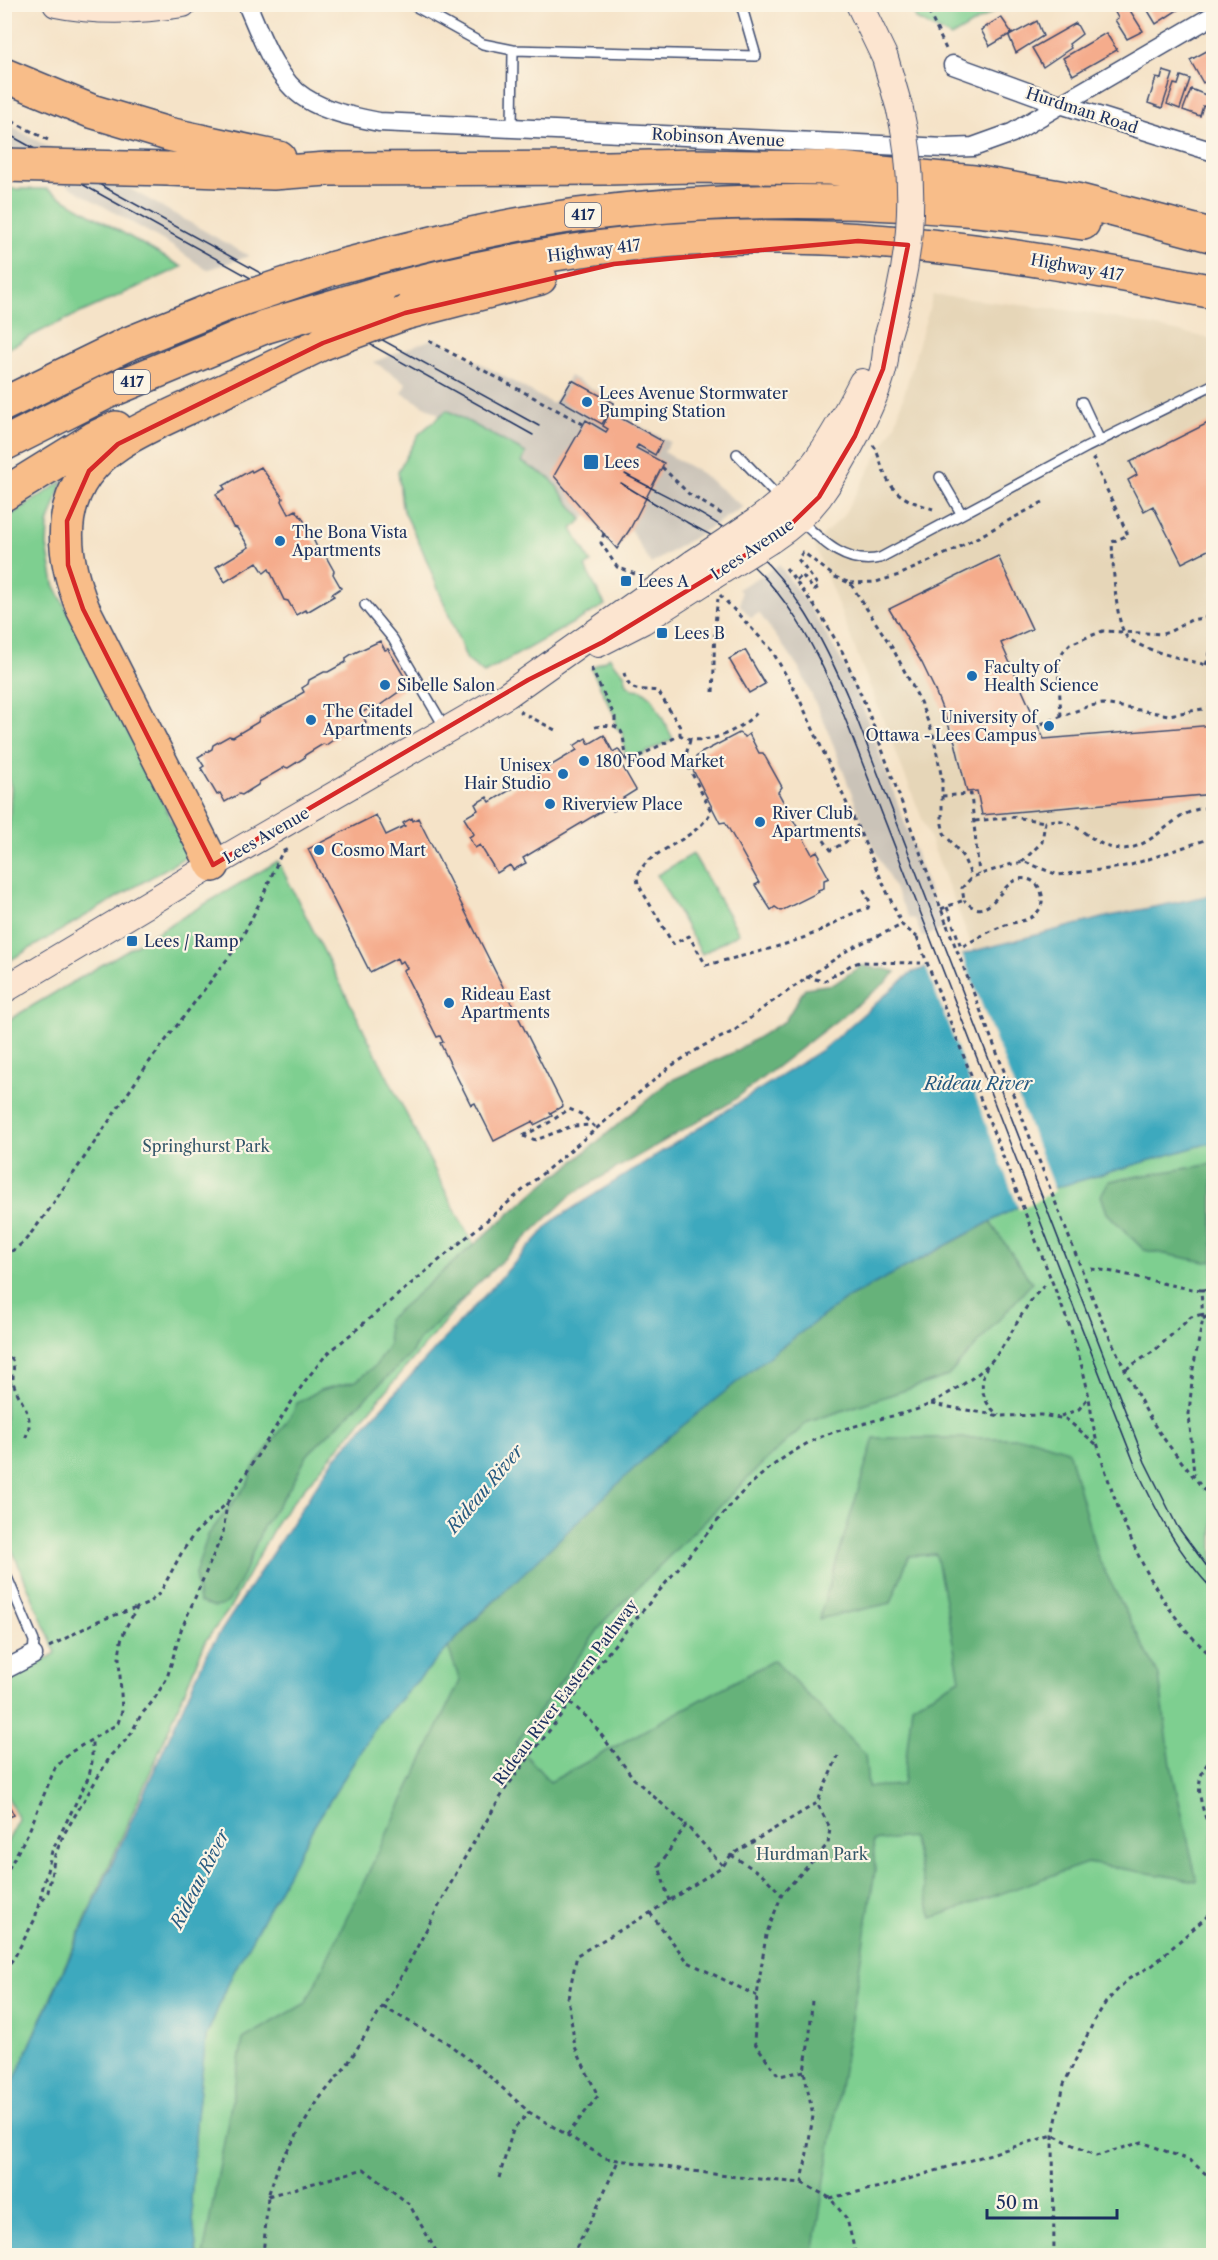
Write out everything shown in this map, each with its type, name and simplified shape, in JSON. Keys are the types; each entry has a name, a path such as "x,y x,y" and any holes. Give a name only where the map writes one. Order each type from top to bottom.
{"highway":[{"path":"4,75 91,111 168,134 327,169"},
{"path":"4,165 273,172 327,169 728,166 830,168 974,182 1076,200 1214,236"},
{"name":"417","path":"4,404 125,345 224,305 334,268 485,231 577,215 670,206 757,202 944,206 1041,217 1214,243"},
{"name":"Highway 417","path":"4,444 107,392 264,327 378,293 512,262 616,247 683,240 782,237 858,241 987,252 1214,292"},
{"path":"4,494 93,439 232,374 405,313 548,276 614,264 858,241"},
{"path":"213,865 82,609 68,565 65,536 67,521 75,496 88,471 118,444 323,343"}],"main road":[{"path":"56,4 111,11 183,4"},
{"name":"Lees Avenue","path":"4,990 213,865 280,837 528,680 643,621 708,578 790,510 819,497 855,436 883,369 887,338 904,276 909,220 910,165 900,110 885,58 859,4"},
{"name":"Lees Avenue","path":"790,510 800,483 828,443 887,338"},
{"name":"Lees Avenue","path":"528,680 655,588 708,578"}],"street":[{"name":"Robinson Avenue","path":"247,4 265,46 281,75 303,97 340,114 379,122 955,147 973,147 1012,133 1214,15"},
{"name":"Hurdman Road","path":"953,64 1063,105 1214,152"},
{"path":"4,1670 33,1655"}],"lane":[{"path":"411,4 483,44 513,50 756,56 741,4"},
{"path":"512,128 513,50"},
{"path":"736,454 816,535 848,558 869,561 895,550 961,513 1214,384"},
{"path":"1082,402 1100,441"},
{"path":"940,477 961,513"},
{"path":"365,605 393,639 446,730"},
{"path":"4,1570 34,1641 33,1655"}],"path":[{"path":"925,4 953,64"},
{"path":"4,117 55,144"},
{"path":"429,341 583,424"},
{"path":"855,436 874,446 890,486 898,495 933,509"},
{"path":"1101,456 1093,460 1128,535 1112,542 1115,591 1123,632 1127,637 1146,647 1214,667"},
{"path":"662,467 688,494 726,517"},
{"path":"796,580 802,575 814,590 819,587 798,560 802,552 835,577 850,583 876,582 899,575 954,550 1043,502"},
{"path":"604,533 601,543 616,567 639,575 655,588"},
{"path":"786,568 831,631 861,695 947,925 1101,1319 1150,1417 1178,1459 1194,1474 1214,1503"},
{"path":"708,578 716,638 713,692"},
{"path":"708,578 771,649 782,667 798,696 902,925 917,936 1071,1330 1097,1445 1125,1526 1151,1579 1172,1612 1214,1658"},
{"path":"850,583 893,649 930,723 942,779 944,833 963,857 972,877"},
{"path":"1061,716 1057,672 1060,656 1064,650 1103,631 1162,634 1191,620 1214,616"},
{"path":"1206,665 1214,640"},
{"path":"591,668 615,717 615,726"},
{"path":"624,673 627,684 633,689 658,691 680,727 680,735"},
{"path":"1041,724 1089,706 1103,704 1169,715 1214,707"},
{"path":"515,709 557,731"},
{"path":"680,735 690,740 702,741 748,723 758,712"},
{"path":"595,727 611,724 624,734 624,748 628,762 680,735"},
{"path":"690,740 686,754 687,764 711,811 709,817 692,832 646,862 637,877 638,884 673,944 688,936 706,965 786,944 814,933 855,911 868,908 870,902 862,886"},
{"path":"942,796 971,794 979,874"},
{"path":"975,821 1014,817 1044,822 1058,819 1065,821 1104,846 1127,849 1144,843 1194,810 1214,807"},
{"path":"1022,862 1042,842 1044,822"},
{"path":"826,832 823,839 831,850 860,834"},
{"path":"4,1257 24,1242 46,1214 147,1065 238,945 282,852 280,837"},
{"path":"946,907 962,947 1002,926 1032,917 1039,911 1043,900 1038,887 1033,882 1023,879 1013,881 994,902 983,908 973,907 964,900 963,888 972,877 1022,862 1034,864 1058,875 1109,869 1131,865 1214,837"},
{"path":"941,909 964,900"},
{"path":"33,1655 98,1621 147,1604 160,1593 194,1534 227,1503 305,1381 326,1355 594,1127 671,1066 703,1046 734,1031 806,977 850,948 902,925"},
{"path":"806,977 824,981 851,965 872,961 921,963"},
{"path":"569,1109 574,1109 594,1127 572,1126 536,1140 523,1136 569,1109"},
{"path":"1091,1269 1113,1271 1161,1284 1201,1290 1214,1289"},
{"name":"Rideau River Eastern Pathway","path":"263,2256 268,2196 279,2164 319,2099 347,2065 383,2007 461,1864 506,1788 632,1624 735,1500 756,1480 793,1452 828,1434 931,1404 988,1364 998,1354 1033,1296 1045,1285"},
{"path":"1194,1474 1189,1414 1190,1391 1203,1317 1201,1290"},
{"path":"1126,1369 1154,1351 1191,1317 1203,1317 1214,1312"},
{"path":"4,1351 10,1355 15,1370 13,1383 27,1408 29,1432 23,1442"},
{"path":"988,1364 983,1378 983,1394 989,1407 1001,1416"},
{"path":"4,1386 13,1383"},
{"path":"1058,1417 1079,1409 1088,1398"},
{"path":"931,1404 1001,1416 1058,1417 1073,1423 1097,1445"},
{"path":"4,1970 22,1944 48,1892 60,1841 111,1755 129,1737 167,1677 181,1630 223,1533 227,1503"},
{"path":"4,1877 29,1831 55,1768 71,1752 114,1726 120,1719 122,1711 119,1658 121,1641 137,1608"},
{"path":"570,1702 591,1721 634,1779 686,1825 723,1866"},
{"path":"38,1908 52,1851 89,1776 92,1740"},
{"path":"567,2136 598,2096 574,2047 568,1998 577,1955 669,1901 723,1866 731,1855 817,1803 838,1756"},
{"path":"1214,1758 1204,1765 1198,1784 1201,1804 1214,1840"},
{"path":"804,2071 779,2076 754,2042 757,1996 766,1935 782,1894 828,1844 830,1828 817,1803"},
{"path":"669,1901 659,1866 686,1825"},
{"path":"731,1855 763,1875 782,1894"},
{"path":"1054,2256 1053,2136 1064,2084 1094,2021 1106,2002 1127,1980 1153,1965 1214,1911"},
{"path":"650,1913 688,1962 757,1996"},
{"path":"802,2183 813,2116 804,2071 810,2034 812,1999"},
{"path":"383,2007 446,2042 480,2068 529,2112 605,2158 738,2177 802,2183 830,2198 847,2219 856,2256"},
{"path":"500,2178 513,2130 529,2112"},
{"path":"830,2198 890,2185 1053,2136 1096,2156 1142,2142 1191,2161 1214,2181"},
{"path":"572,2256 618,2161"},
{"path":"268,2196 364,2169 409,2204 439,2256"}],"highlighted area":[{"path":"858,241 908,245 883,369 855,436 819,497 782,533 603,642 528,680 213,865 83,609 68,565 67,521 89,471 118,444 323,343 405,313 614,264"}],"shaded area":[{"path":"5,123 18,130 57,152 5,150"},
{"path":"58,180 116,181 249,256 207,270 169,244"},
{"name":"University of Ottawa - Lees Campus","path":"933,295 1091,313 1213,339 1213,895 1110,916 974,951 814,544 843,516 895,425"},
{"path":"435,338 553,404 570,376 616,402 612,411 670,442 664,452 701,473 743,507 651,564 630,529 617,549 588,515 582,520 551,479 402,393 406,383 374,362"},
{"path":"779,565 811,609 844,665 862,705 943,929 922,937 915,919 909,918 866,831 826,726 799,668 759,613 751,618 740,605 741,592 738,589"}],"green space":[{"path":"911,4 1005,5 951,37 916,19"},
{"path":"5,189 47,189 182,267 45,329 5,350"},
{"path":"447,410 526,453 522,462 551,479 582,520 572,529 591,563 585,567 605,605 484,673 467,660 422,549 402,507 398,471 419,434"},
{"path":"63,481 48,524 47,546 54,584 189,855 4,964 4,849 9,827 11,788 4,761 5,519"},
{"path":"610,657 624,673 627,684 633,689 642,690 652,698 673,739 628,762 623,734 615,726 615,717 591,668"},
{"path":"693,854 739,933 702,954 657,875"},
{"name":"Springhurst Park","path":"278,861 457,1214 488,1270 280,1517 228,1611 206,1640 157,1757 13,2083 5,2197 4,1848 19,1820 5,1791 5,1685 56,1653 5,1533 5,1022"},
{"path":"862,965 896,972 885,983 730,1103 572,1194 419,1340 410,1355 308,1454 292,1484 264,1525 241,1579 228,1602 213,1607 199,1602 195,1574 208,1535 248,1483 253,1468 294,1411 297,1403 320,1390 356,1381 376,1365 389,1344 387,1320 553,1176 560,1173 670,1081 732,1053 785,1021 805,988 834,984"},
{"name":"Hurdman Park","path":"1213,1142 1213,2255 197,2256 191,2201 196,2124 206,2037 232,1975 314,1826 379,1722 474,1620 846,1299 1051,1189"},
{"path":"1213,1164 1213,1261 1206,1262 1144,1250 1107,1213 1101,1195 1109,1181"},
{"path":"990,1222 1032,1283 948,1376 808,1422 763,1463 605,1620 516,1744 550,1782 774,1660 865,1754 868,1787 903,1785 912,1705 960,1679 936,1554 909,1556 891,1603 819,1619 874,1438 1029,1438 1068,1450 1098,1558 1159,1676 1171,1765 1197,1881 1087,1863 932,1918 912,1837 873,1841 875,1871 814,2248 817,2255 203,2256 243,2039 306,2003 460,1681 448,1647 581,1516 661,1443 768,1357 846,1299"}],"water":[{"name":"Rideau River","path":"1213,895 1213,1142 1051,1189 846,1299 768,1357 661,1443 474,1620 379,1722 314,1826 232,1975 206,2037 196,2124 191,2201 197,2255 5,2256 5,2197 13,2083 208,1651 334,1459 554,1220 823,1049 911,973 974,951 1110,916"}],"pier":[{"path":"961,952 1055,1191 1019,1210 925,965"}],"building":[{"path":"1112,4 1126,4 1143,31 1127,39 1115,20 1118,18"},
{"path":"1144,4 1187,4 1156,24"},
{"path":"1001,17 1012,33 990,46 981,30"},
{"path":"1037,21 1043,36 1016,53 1009,36"},
{"path":"1076,23 1082,34 1069,44 1071,48 1043,67 1032,48"},
{"path":"1106,33 1117,50 1073,75 1063,58"},
{"path":"1214,47 1214,86 1211,87 1207,80 1203,83 1190,60"},
{"path":"1163,71 1173,74 1162,108 1148,103 1156,78 1161,79"},
{"path":"1181,76 1190,79 1180,109 1167,104 1174,84 1178,85"},
{"path":"1191,89 1213,98 1210,108 1203,106 1200,116 1183,110"},
{"name":"Lees Avenue Stormwater Pumping Station","path":"572,380 614,403 602,424 560,400"},
{"path":"610,412 662,441 655,455 638,445 636,448 664,463 630,529 617,549 554,476 586,420 606,432 608,429 603,426"},
{"path":"1214,420 1214,547 1182,563 1153,506 1144,511 1134,492 1128,480 1137,475 1130,462"},
{"name":"The Bona Vista Apartments","path":"261,467 283,498 282,501 289,514 296,510 302,517 321,555 325,555 334,571 333,574 341,588 332,594 334,596 307,612 305,610 296,615 288,601 284,600 269,569 264,573 257,562 225,582 216,567 249,547 237,528 233,527 216,494 225,489 223,486"},
{"name":"Faculty of Health Science","path":"998,556 1032,629 1001,643 1044,739 1214,725 1214,794 982,815 977,791 967,792 955,742 934,688 922,663 889,609"},
{"name":"The Citadel Apartments","path":"380,641 385,650 388,649 404,676 401,677 407,686 376,708 372,707 361,713 366,722 357,727 354,726 326,745 323,744 288,768 285,767 259,782 242,795 239,794 225,802 220,793 217,795 201,768 204,766 198,757 212,749 213,745 229,736 233,737 258,722 259,718 296,699 304,692 302,688 308,684 309,680 328,672 346,662 346,658 352,654"},
{"path":"745,650 765,684 749,693 729,659"},
{"name":"River Club Apartments","path":"739,733 745,737 749,734 759,753 763,753 782,787 778,792 812,854 817,851 820,856 819,860 829,878 824,880 824,888 818,890 819,892 781,911 775,907 771,910 755,885 759,883 725,822 720,823 691,766 696,764 696,757 701,753"},
{"name":"Riverview Place","path":"604,735 613,752 618,749 625,759 620,762 636,790 623,798 626,804 613,811 610,806 523,858 526,863 513,870 510,865 497,873 480,845 475,848 469,837 474,834 464,818 478,810 475,804 487,797 490,802 577,750 574,746 586,738 589,744"},
{"path":"376,815 386,835 405,826 403,823 412,818 413,821 418,818 563,1106 550,1113 552,1116 534,1125 533,1121 494,1141 475,1103 471,1105 440,1043 443,1042 440,1036 437,1037 403,970 407,968 403,961 399,963 397,958 370,972 308,849"},
{"path":"4,1796 14,1815 4,1819"}],"tram line":[{"path":"4,132 539,426"},
{"path":"4,144 44,163 533,435"},
{"path":"625,474 699,513 740,539 759,555 792,593 819,636 851,704 1145,1462 1177,1526 1214,1576"},
{"path":"621,483 722,541 751,564 783,600 821,663 841,708 1135,1465 1151,1499 1179,1547 1214,1591"}],"place":[{"name":"Lees Avenue Stormwater Pumping Station","path":"587,402"},
{"name":"Lees","path":"591,462"},
{"name":"The Bona Vista Apartments","path":"280,541"},
{"name":"Lees A","path":"626,581"},
{"name":"Lees B","path":"662,633"},
{"name":"Faculty of Health Science","path":"972,676"},
{"name":"Sibelle Salon","path":"385,685"},
{"name":"The Citadel Apartments","path":"311,720"},
{"name":"University of Ottawa - Lees Campus","path":"1049,726"},
{"name":"180 Food Market","path":"584,761"},
{"name":"Unisex Hair Studio","path":"563,774"},
{"name":"Riverview Place","path":"550,804"},
{"name":"River Club Apartments","path":"760,822"},
{"name":"Cosmo Mart","path":"319,850"},
{"name":"Lees / Ramp","path":"132,941"},
{"name":"Rideau East Apartments","path":"449,1003"}]}
